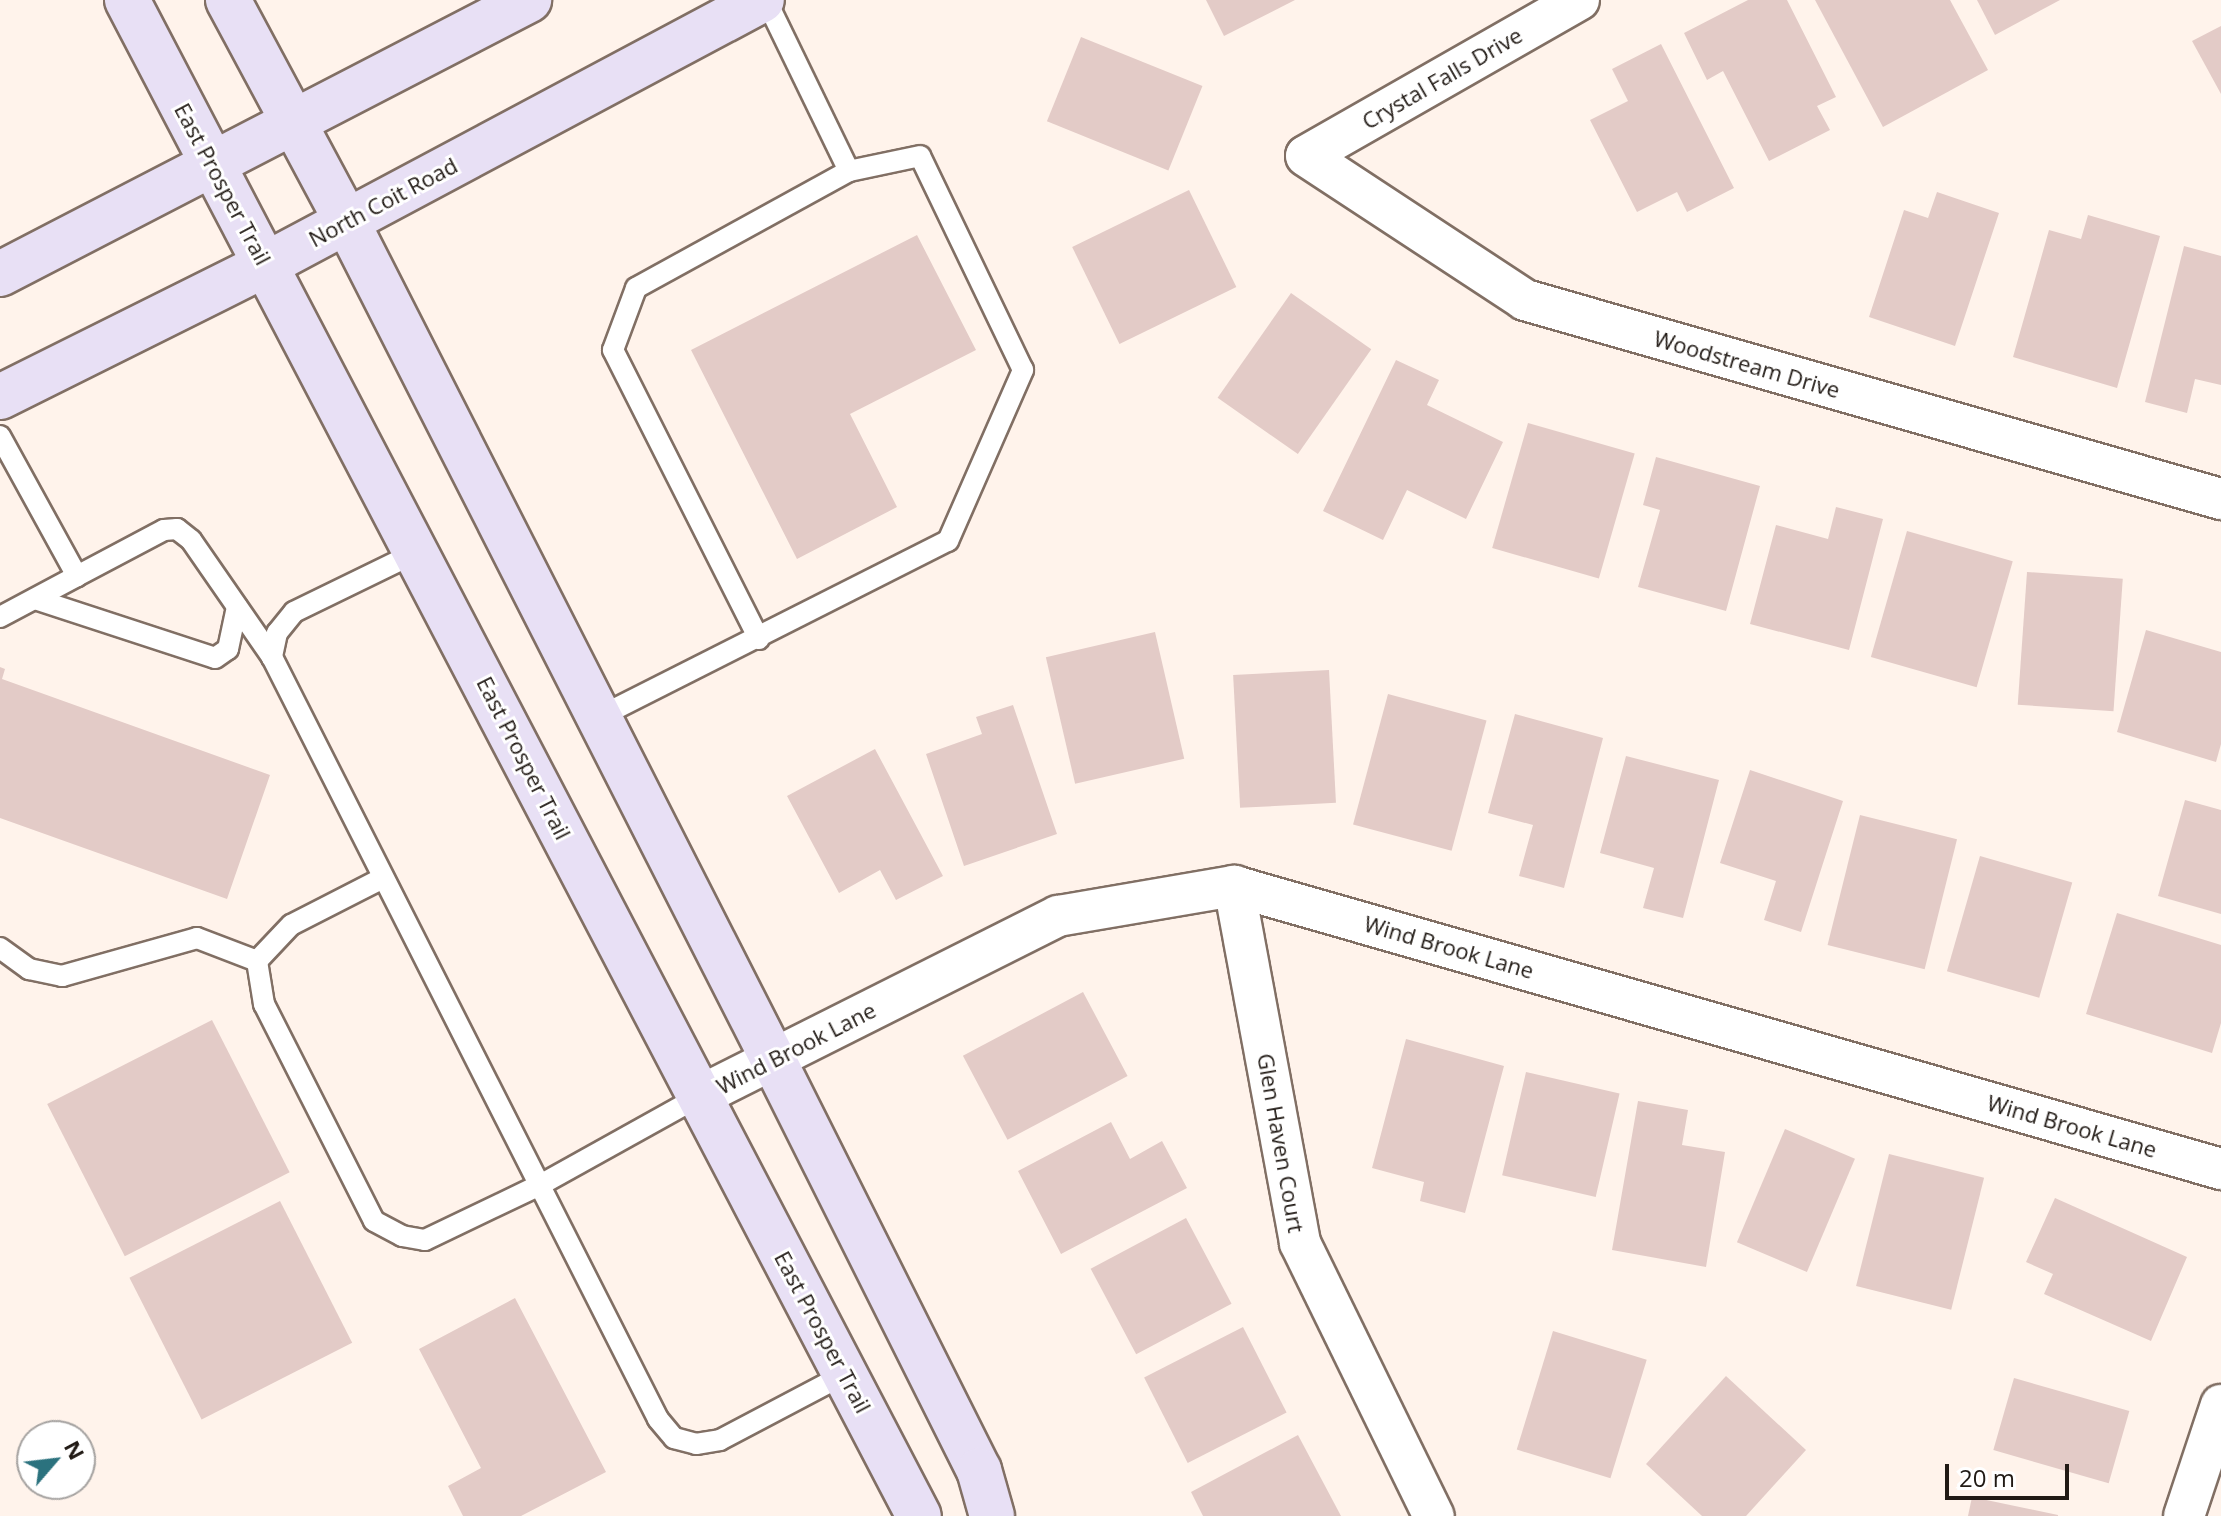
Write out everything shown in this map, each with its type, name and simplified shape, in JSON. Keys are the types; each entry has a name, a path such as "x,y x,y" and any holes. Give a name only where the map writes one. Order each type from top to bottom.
{"main road":[{"name":"East Prosper Trail","path":"127,0 919,1516"},
{"path":"228,0 346,220 773,1059 979,1470 992,1516"},
{"path":"0,274 211,162 529,0"},
{"name":"North Coit Road","path":"0,397 265,265 764,0"}],"street":[{"name":"Crystal Falls Drive","path":"1306,156 1579,0"},
{"name":"Woodstream Drive","path":"1306,156 1525,300 2221,499"},
{"name":"Wind Brook Lane","path":"700,1096 1058,916 1234,886 2221,1169"},
{"name":"Glen Haven Court","path":"1234,886 1300,1243 1434,1516"},
{"path":"2184,1516 2221,1405"}],"lane":[{"path":"764,0 849,171"},
{"path":"599,717 759,639 948,541 1023,370 920,156 849,171 636,288 613,350 759,639"},
{"path":"0,436 77,576"},
{"path":"0,617 164,530 177,529 191,540 272,657 658,1419 674,1438 696,1444 720,1440 845,1374"},
{"path":"272,657 277,633 294,612 417,552"},
{"path":"35,599 215,658 228,649 237,607"},
{"path":"257,961 291,925 383,878"},
{"path":"0,948 29,969 62,976 197,938 257,961"},
{"path":"257,961 264,1004 374,1221 402,1236 425,1240 540,1185 700,1096"}],"building":[{"path":"1206,0 1295,0 1224,36"},
{"path":"1748,0 1787,0 1836,97 1817,106 1830,130 1769,161 1723,71 1707,80 1684,33"},
{"path":"1815,0 1950,0 1988,70 1883,127"},
{"path":"1977,0 2060,0 1995,35"},
{"path":"2221,26 2221,94 2192,41"},
{"path":"1081,37 1202,86 1168,170 1047,121"},
{"path":"1661,44 1734,188 1687,212 1677,192 1637,212 1590,120 1628,101 1612,69"},
{"path":"1189,190 1236,287 1120,344 1072,247"},
{"path":"1937,192 1999,213 1955,346 1869,317 1904,210 1928,218"},
{"path":"2088,215 2160,236 2117,388 2013,357 2049,230 2081,239"},
{"path":"917,235 976,350 850,414 897,507 797,559 691,350"},
{"path":"2184,246 2221,256 2221,385 2195,379 2187,413 2145,402"},
{"path":"1291,293 1371,349 1298,454 1218,398"},
{"path":"1396,360 1439,380 1427,405 1503,442 1466,519 1407,490 1383,540 1323,511"},
{"path":"1528,423 1635,454 1599,579 1492,548"},
{"path":"1656,457 1760,486 1726,611 1638,587 1660,510 1643,505"},
{"path":"1836,507 1883,519 1849,650 1750,624 1776,525 1828,539"},
{"path":"1907,531 2013,561 1977,687 1871,657"},
{"path":"2027,572 2123,579 2113,711 2018,705"},
{"path":"2146,630 2221,652 2221,744 2216,762 2117,732"},
{"path":"1155,632 1184,759 1075,784 1046,657"},
{"path":"0,667 5,669 2,679 270,775 227,899 0,818"},
{"path":"1329,670 1336,803 1240,808 1233,675"},
{"path":"1388,694 1487,720 1452,851 1353,824"},
{"path":"1013,705 1057,834 964,866 926,754 982,734 976,717"},
{"path":"1515,714 1603,738 1564,888 1519,876 1533,825 1488,813"},
{"path":"875,749 943,876 896,900 880,870 839,893 787,796"},
{"path":"1626,756 1719,780 1683,918 1643,908 1654,868 1600,853"},
{"path":"1750,770 1843,801 1801,932 1764,920 1776,881 1720,863"},
{"path":"2185,800 2221,810 2221,914 2158,896"},
{"path":"1860,815 1957,839 1925,969 1828,945"},
{"path":"1980,856 2072,882 2039,998 1947,971"},
{"path":"2117,913 2221,945 2221,1023 2212,1053 2086,1014"},
{"path":"1083,992 1128,1076 1008,1140 963,1056"},
{"path":"212,1020 290,1172 125,1256 47,1104"},
{"path":"1406,1039 1504,1066 1465,1213 1420,1201 1424,1182 1372,1168"},
{"path":"1526,1072 1620,1094 1596,1197 1502,1175"},
{"path":"1638,1101 1688,1110 1682,1145 1725,1152 1706,1267 1612,1250"},
{"path":"1111,1122 1130,1159 1162,1141 1187,1188 1061,1254 1018,1171"},
{"path":"1785,1129 1855,1159 1807,1272 1737,1242"},
{"path":"1889,1154 1984,1178 1951,1310 1856,1286"},
{"path":"2055,1198 2187,1257 2151,1341 2044,1294 2053,1274 2026,1262"},
{"path":"280,1201 352,1343 202,1419 129,1278"},
{"path":"1186,1218 1232,1304 1136,1354 1091,1269"},
{"path":"515,1298 606,1472 521,1516 463,1516 448,1486 481,1468 419,1349"},
{"path":"1243,1327 1287,1413 1188,1463 1144,1377"},
{"path":"1553,1331 1647,1360 1610,1478 1517,1450"},
{"path":"1726,1376 1806,1450 1746,1516 1702,1516 1646,1464"},
{"path":"2014,1378 2129,1411 2109,1483 1993,1450"},
{"path":"1298,1435 1341,1516 1203,1516 1191,1492"},
{"path":"1972,1497 2058,1515 2058,1516 1968,1516"}]}
